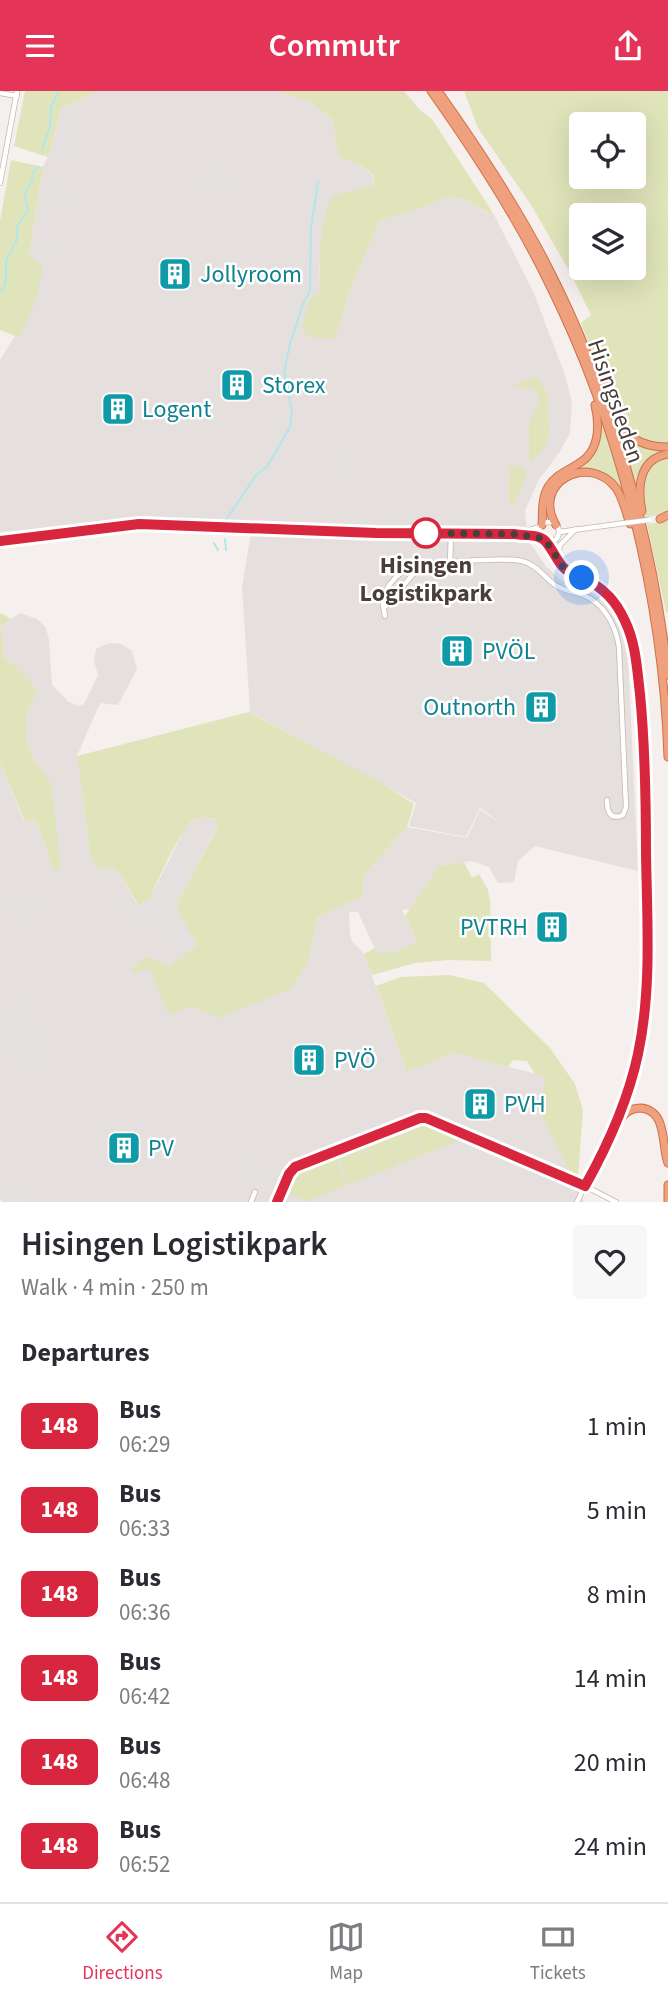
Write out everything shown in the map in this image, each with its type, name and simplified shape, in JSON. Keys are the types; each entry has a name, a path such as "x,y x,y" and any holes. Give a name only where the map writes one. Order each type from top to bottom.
{"highway":[{"name":"Hisingsleden","path":"431,91 480,162 525,237 566,318 590,378 621,475 646,572 660,661 668,757"},
{"name":"Hisingsleden","path":"438,91 483,156 525,225 580,336 612,423 645,539 668,675"},
{"path":"580,336 585,339 611,403 627,433 644,445 668,447"},
{"path":"541,526 543,499 550,484 559,475 583,461 590,454 596,439 598,419 588,384 590,378"},
{"path":"645,539 640,480 650,462 668,454"},
{"path":"558,531 551,515 550,499 557,485 565,478 578,473 601,476 619,495 640,566 646,572"},
{"path":"613,1132 629,1111 639,1108 649,1111 661,1126 668,1163"},
{"path":"668,1185 668,1201"}],"street":[{"path":"0,93 17,93 0,183"},
{"path":"0,541 139,524 376,533 515,534 552,541 558,531 665,517"},
{"path":"515,534 549,522 558,531"},
{"path":"541,526 539,531 543,540 566,570 600,588 616,604 630,635 638,677 645,786 646,996 642,1030 636,1065 613,1132 577,1202"},
{"path":"557,559 560,545 576,528"},
{"path":"557,559 555,544 558,531"},
{"path":"450,562 451,534"},
{"path":"385,616 383,597 397,576 408,568 450,562 524,562 537,568 557,586 592,599 604,610 619,647 626,807 623,815 610,815 607,800"},
{"path":"384,607 421,565"},
{"path":"585,1186 616,1202"},
{"path":"251,1202 255,1192"}],"shaded area":[{"path":"98,91 276,91 309,101 333,120 336,146 341,158 361,165 372,175 374,185 334,195 319,264 320,293 335,338 350,290 380,220 420,209 447,197 466,200 487,213 493,213 533,291 565,375 572,403 570,433 538,481 525,511 528,540 545,565 560,580 585,588 602,599 614,614 623,633 628,654 638,871 535,846 518,861 514,882 498,883 489,867 472,861 439,866 411,909 402,910 417,941 394,953 377,953 358,912 349,912 350,934 352,941 364,954 407,1072 454,1053 545,1076 540,1111 584,1202 6,1202 0,1188 0,762 24,822 36,820 54,871 40,769 33,759 26,737 28,712 38,690 4,657 1,626 20,613 37,619 46,628 52,685 69,702 79,706 84,704 98,675 94,661 96,649 109,643 121,644 132,651 137,669 118,705 100,703 77,756 91,860 101,869 109,866 121,875 137,905 149,900 185,828 195,819 203,817 217,820 217,828 177,903 197,944 170,967 152,958 133,974 150,967 189,1006 309,961 317,917 362,897 365,874 407,827 467,838 480,810 505,826 480,808 466,837 409,826 416,803 250,712 242,587 253,521 131,520 0,532 0,360 15,336 19,337 43,266 29,256 43,167 51,150 61,108"},
{"path":"64,110 69,110 68,116 76,118 71,142 80,144 76,165 64,165 65,155 56,154"},
{"path":"210,162 221,164 220,172 240,176 237,191 195,184 198,168 208,170"},
{"path":"52,182 68,185 67,190 74,189 78,202 76,214 50,210 45,242 57,244 54,262 38,259"},
{"path":"337,445 350,445 350,484 341,484 341,488 337,487"},
{"path":"491,569 490,584 411,588 414,581 420,580 419,572"},
{"path":"192,836 202,841 170,906 193,943 174,955 148,917 128,924 115,894 126,889 135,909 159,899"},
{"path":"37,891 42,912 10,924 3,904"},
{"path":"27,996 48,1048 20,1060 21,1062 51,1053 54,1062 21,1075 16,1061 8,1064 0,1042 0,1007"},
{"path":"250,1148 257,1152 267,1186 252,1189 239,1158 240,1153"},
{"path":"0,1171 9,1187 20,1182 29,1202 2,1202"}],"green space":[{"path":"25,91 98,91 61,108 48,157 14,146"},
{"path":"276,91 404,91 420,110 432,119 493,213 488,213 466,200 447,197 420,209 380,220 350,290 335,339 311,337 302,330 309,299 320,293 322,229 334,195 374,185 373,175 361,165 341,158 336,146 333,120 309,101"},
{"path":"464,91 668,91 668,444 645,441 632,434 619,415 581,323 591,315 574,280 646,280 646,203 569,203 569,270 531,205 478,128"},
{"path":"11,160 43,167 29,255 43,266 37,297 20,338 0,330 0,221"},
{"path":"534,377 540,381 548,395 549,431 547,445 533,462 529,459 529,423 539,401 538,394 534,389 513,385"},
{"path":"610,406 621,426 637,444 668,449 653,456 637,496"},
{"path":"601,418 625,498 592,470 580,469 592,458 598,447"},
{"path":"668,455 668,513 644,518 643,477 651,463"},
{"path":"509,466 522,468 527,474 516,502 511,506 509,503"},
{"path":"668,521 668,613 647,524"},
{"path":"0,613 11,619 1,626 4,657 38,690 28,712 26,737 33,759 51,783 61,870 54,871 36,820 25,822 0,762"},
{"path":"249,712 376,780 414,804 407,827 365,874 362,897 317,917 309,961 290,989 219,1018 190,1006 169,1016 150,968 133,974 131,970 143,958 152,958 170,967 197,944 180,915 177,903 217,829 217,820 200,818 189,824 149,900 138,905 121,875 109,866 101,870 91,860 77,756"},
{"path":"464,862 472,878 479,874 488,890 491,961 449,960 415,963 372,975 364,954 375,948 377,953 394,953 417,941 405,915 439,866"},
{"path":"449,975 484,983 550,1048 575,1084 583,1110 578,1176 572,1178 540,1111 545,1077 535,1074 527,1061 513,1060 508,1067 454,1053 407,1072 376,986 401,977"},
{"path":"421,1121 436,1124 466,1138 425,1154 412,1123"},
{"path":"411,1123 424,1155 400,1164 387,1133"},
{"path":"386,1133 399,1165 375,1174 363,1142"},
{"path":"361,1143 374,1174 349,1184 336,1153"},
{"path":"334,1153 347,1185 307,1201 285,1192 291,1178 299,1169 302,1167 308,1181 303,1166"}],"waterway":[{"path":"42,150 50,126 51,107 59,91"},
{"path":"0,290 6,279 6,261 17,240 17,226 28,210 26,190 32,181 33,172 38,167"},
{"path":"226,520 256,475 267,467 290,427 292,411 284,372 290,344 310,291 311,228 318,182"},
{"path":"225,539 226,550"},
{"path":"214,543 218,550"}],"bus line":[{"name":"148","path":"0,541 139,524 376,533 515,534 546,541 563,567 606,593 625,621 635,653 644,744 645,1004 640,1045 630,1085 613,1132 585,1186 426,1118 420,1118 295,1167 289,1174 277,1202"}],"place":[{"name":"Jollyroom","path":"175,274"},
{"name":"Storex","path":"237,385"},
{"name":"Logent","path":"118,409"},
{"name":"Hisingen Logistikpark","path":"426,533"},
{"name":"PVÖL","path":"457,651"},
{"name":"Outnorth","path":"541,707"},
{"name":"PVTRH","path":"552,927"},
{"name":"PVÖ","path":"309,1060"},
{"name":"PVH","path":"480,1104"},
{"name":"PV","path":"124,1148"}],"route":[{"path":"426,533 515,534 541,538 546,541 563,567 582,578"}]}
